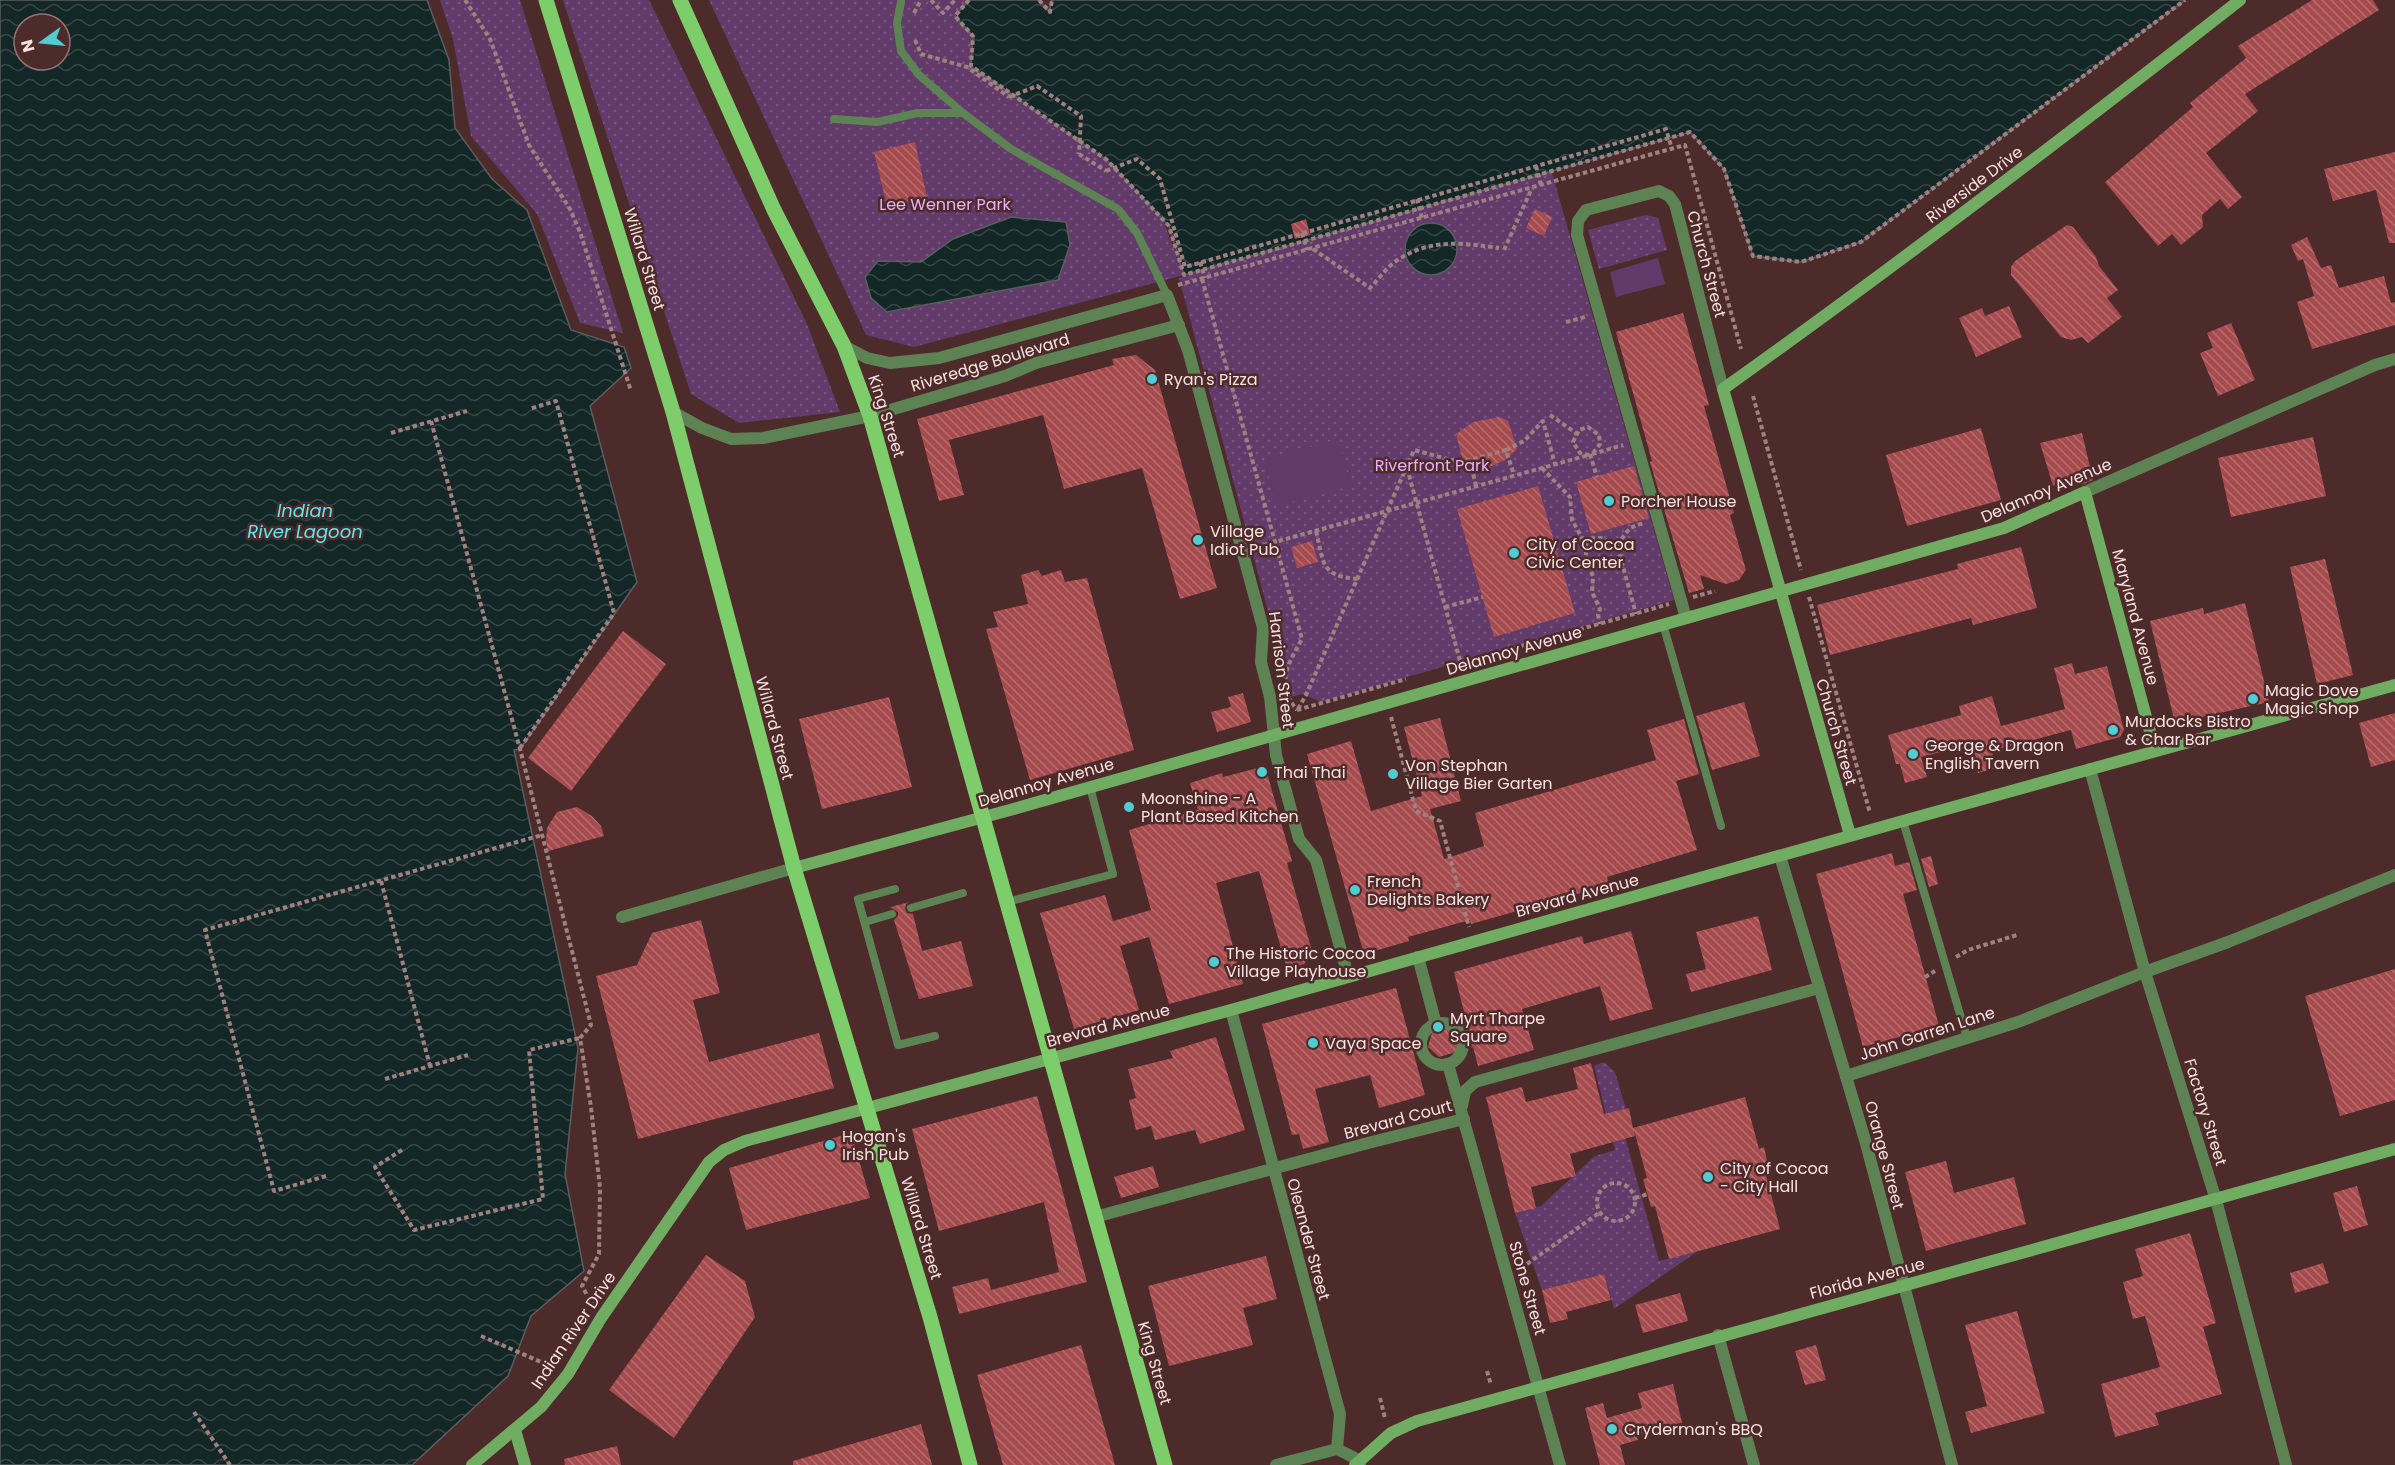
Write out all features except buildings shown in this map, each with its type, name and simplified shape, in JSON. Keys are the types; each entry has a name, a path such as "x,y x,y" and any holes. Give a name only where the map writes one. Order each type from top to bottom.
{"main road":[{"name":"Willard Street","path":"546,0 673,412 794,868 930,1317 970,1465"},
{"name":"King Street","path":"680,0 774,210 844,346 870,416 1165,1465"}],"street":[{"name":"Riverside Drive","path":"1724,389 2071,132 2240,0"},
{"name":"Church Street","path":"1686,618 1577,235 1578,221 1586,210 1659,191 1669,196 1675,204 1724,389 1850,836"},
{"name":"Riveredge Boulevard","path":"844,346 867,358 890,363 939,358 1167,295"},
{"name":"Harrison Street","path":"1167,295 1188,351 1263,628 1261,662 1270,697 1276,755 1299,839 1316,861 1348,976"},
{"name":"Riveredge Boulevard","path":"673,412 702,428 731,439 763,438 870,416 1005,376 1036,363 1179,325"},
{"name":"Delannoy Avenue","path":"622,917 984,817 2004,528 2365,370 2395,359"},
{"name":"Maryland Avenue","path":"2085,492 2155,750"},
{"name":"Brevard Avenue","path":"683,1197 709,1162 724,1150 744,1142 1231,1010 1903,820 2395,685"},
{"name":"Factory Street","path":"2090,769 2145,972 2216,1200 2286,1465"},
{"name":"Orange Street","path":"1780,856 1846,1076 1952,1465"},
{"name":"John Garren Lane","path":"1846,1076 2018,1022 2395,875"},
{"path":"1418,957 1436,1024"},
{"name":"Brevard Court","path":"1095,1217 1464,1119 1462,1103 1465,1091 1475,1082 1819,988"},
{"name":"Oleander Street","path":"1231,1010 1340,1414 1337,1449"},
{"path":"1450,1024 1456,1028 1463,1041 1461,1055 1448,1064 1443,1066 1430,1062 1422,1051 1421,1037 1429,1026 1450,1024"},
{"path":"1448,1064 1464,1119"},
{"name":"Stone Street","path":"1464,1119 1560,1465"},
{"name":"Florida Avenue","path":"1358,1463 1391,1433 1417,1421 1718,1335 2395,1149"},
{"name":"Indian River Drive","path":"472,1465 541,1407 568,1374 601,1318 683,1197"},
{"path":"1718,1335 1754,1465"},
{"path":"515,1430 525,1465"},
{"path":"1276,1465 1337,1449 1358,1463"}],"lane":[{"path":"901,2 897,23 901,51 919,75 963,113 1011,149 1118,209 1137,232 1167,295"},
{"path":"834,119 877,122 918,113 963,113"},
{"path":"1663,624 1721,826"},
{"path":"1007,902 1113,874 1090,787"},
{"path":"1903,820 1967,1038"},
{"path":"896,889 858,899 898,1045 934,1036"},
{"path":"912,908 963,893"},
{"path":"865,922 892,914"}],"path":[{"path":"465,0 490,39 529,145 570,209 580,232 631,391"},
{"path":"913,15 921,0"},
{"path":"931,0 943,13 955,0"},
{"path":"969,0 955,16 973,36 971,66 1107,160 1169,226 1184,275 1690,132 1724,169 1753,256 1801,262 1861,242 2185,0"},
{"path":"1039,0 1050,12 1052,0"},
{"path":"913,36 921,54 967,67 1009,97 1036,86 1081,116 1079,154 1106,171 1137,159 1160,179 1185,267 1666,129 1672,149"},
{"path":"1177,285 1684,145 1741,350"},
{"path":"1536,166 1541,185"},
{"path":"1312,248 1370,288 1395,262 1433,245 1456,242 1502,249 1532,188"},
{"path":"1417,199 1422,218"},
{"path":"1302,233 1307,250"},
{"path":"1200,262 1302,639 1285,674 1286,688 1297,710"},
{"path":"1753,396 1870,813"},
{"path":"520,749 614,613 556,401 529,409"},
{"path":"391,433 467,411"},
{"path":"1550,415 1576,433"},
{"path":"402,1150 375,1167 414,1230 543,1199 530,1050 580,1038 591,1025 520,749 431,421"},
{"path":"1297,710 1306,695 1414,450 1451,460 1470,460 1506,450 1524,441 1543,422 1555,464"},
{"path":"1588,428 1599,435 1600,444 1591,454 1580,453 1574,447 1573,442 1576,433 1588,428"},
{"path":"1256,547 1636,442"},
{"path":"1506,450 1514,475"},
{"path":"1591,454 1597,477"},
{"path":"1470,460 1476,486"},
{"path":"1407,468 1466,680"},
{"path":"1542,468 1570,497 1572,520 1587,550 1586,561 1593,576 1592,592 1600,609 1598,615 1600,624"},
{"path":"1617,545 1630,528 1658,518"},
{"path":"1316,530 1327,570 1335,576 1358,579"},
{"path":"1583,539 1601,538 1617,545"},
{"path":"1617,545 1636,614"},
{"path":"1493,654 1715,591"},
{"path":"1445,607 1483,597"},
{"path":"1450,667 1472,660"},
{"path":"1297,710 1407,679"},
{"path":"1388,702 1416,811 1440,821 1469,928"},
{"path":"326,1176 274,1191 205,930 542,835"},
{"path":"381,881 430,1066"},
{"path":"1925,977 1968,950 2018,935"},
{"path":"580,1038 600,1188 599,1254 582,1286 601,1318"},
{"path":"385,1079 468,1055"},
{"path":"1609,1184 1622,1184 1628,1187 1635,1198 1634,1210 1625,1219 1614,1222 1599,1213 1596,1198 1603,1187 1609,1184"},
{"path":"1635,1198 1648,1194"},
{"path":"1527,1264 1599,1213"},
{"path":"481,1336 568,1374"},
{"path":"1487,1371 1491,1385"},
{"path":"1380,1398 1385,1418"},
{"path":"194,1412 230,1465"}],"green space":[{"path":"440,0 520,0 623,333 580,323 537,214 471,136 453,39"},
{"path":"563,0 649,0 807,324 840,412 739,423 691,394"},
{"name":"Lee Wenner Park","path":"709,0 969,0 955,16 973,36 971,66 1107,160 1162,218 1184,275 914,347 866,335"},
{"name":"Riverfront Park","path":"1550,166 1674,600 1321,702 1303,694 1291,697 1179,278"},
{"path":"1646,215 1658,218 1667,250 1599,269 1588,230"},
{"path":"1658,258 1665,284 1616,297 1610,272"},
{"path":"1338,439 1351,486 1277,506 1264,460"},
{"path":"1604,1062 1615,1072 1626,1109 1619,1111 1621,1122 1659,1261 1698,1251 1614,1309 1604,1274 1542,1290 1515,1213 1541,1206 1595,1156 1615,1150 1594,1066"}],"water":[{"name":"Indian River Lagoon","path":"0,0 427,0 449,60 455,128 492,179 527,210 571,330 624,347 631,368 590,406 637,582 520,749 514,750 578,1048 565,1174 584,1271 531,1316 508,1376 412,1465 0,1465"},
{"path":"969,0 1039,0 1049,12 1052,0 2185,0 1861,242 1801,262 1753,256 1724,169 1690,132 1184,275 1169,226 1107,160 971,66 973,36 955,16"},
{"path":"1011,217 1066,222 1070,245 1058,280 887,312 871,298 865,277 878,261 921,262 953,239"},
{"path":"1426,223 1436,223 1450,230 1457,249 1450,268 1436,275 1426,275 1416,271 1409,264 1405,254 1405,244 1409,234 1416,227"}],"place":[{"name":"Ryan's Pizza","path":"1152,379"},
{"name":"Porcher House","path":"1609,501"},
{"name":"Village Idiot Pub","path":"1198,540"},
{"name":"City of Cocoa Civic Center","path":"1514,553"},
{"name":"Magic Dove Magic Shop","path":"2253,699"},
{"name":"Murdocks Bistro & Char Bar","path":"2113,730"},
{"name":"George & Dragon English Tavern","path":"1913,754"},
{"name":"Thai Thai","path":"1262,772"},
{"name":"Von Stephan Village Bier Garten","path":"1393,774"},
{"name":"Moonshine - A Plant Based Kitchen","path":"1129,807"},
{"name":"French Delights Bakery","path":"1355,890"},
{"name":"The Historic Cocoa Village Playhouse","path":"1214,962"},
{"name":"Myrt Tharpe Square","path":"1438,1027"},
{"name":"Vaya Space","path":"1313,1043"},
{"name":"Hogan's Irish Pub","path":"830,1145"},
{"name":"City of Cocoa - City Hall","path":"1708,1177"},
{"name":"Cryderman's BBQ","path":"1612,1429"}]}
